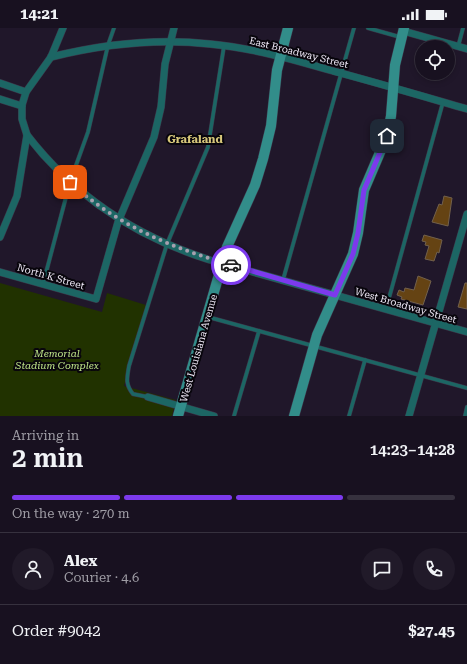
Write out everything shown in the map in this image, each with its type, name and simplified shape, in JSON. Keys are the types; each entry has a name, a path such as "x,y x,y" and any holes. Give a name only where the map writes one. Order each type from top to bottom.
{"street":[{"path":"0,237 17,196 27,135 22,119 22,106 26,92 51,57 63,28"},
{"path":"119,218 154,138 161,107 165,64 174,28"},
{"name":"West Louisiana Avenue","path":"180,411 222,263 233,232 255,186 263,159 270,126 281,56 288,28"},
{"path":"294,416 323,320 353,254 358,233 364,190 387,136 394,88 395,66 403,32 467,49"},
{"name":"East Broadway Street","path":"51,57 108,45 139,42 224,45 281,56 467,109"},
{"path":"0,83 26,92"},
{"path":"0,99 22,106"},
{"name":"West Broadway Street","path":"27,135 43,155 70,182 93,201 119,218 167,244 222,263 466,332"},
{"path":"409,416 467,214"},
{"name":"North K Street","path":"0,272 96,299 119,218"},
{"path":"148,397 180,411 214,416"}],"lane":[{"path":"43,284 70,182 88,132 108,45 114,28"},
{"path":"282,280 354,28"},
{"path":"368,28 403,32"},
{"path":"458,47 462,28"},
{"path":"148,397 133,394 126,384 129,366 167,244 208,147 224,45"},
{"path":"386,310 443,102"},
{"path":"206,316 467,388"},
{"path":"234,416 259,331"},
{"path":"348,416 365,360"},
{"path":"465,416 467,407"}],"green space":[{"name":"Memorial Stadium Complex","path":"0,283 102,312 107,293 146,305 124,386 176,400 172,416 0,416"}],"building":[{"path":"444,196 452,198 448,226 432,222 439,204 442,205"},
{"path":"424,235 442,240 439,253 437,252 434,261 425,259 429,246 425,245 426,242 422,241"},
{"path":"418,276 431,281 423,305 401,299 402,297 397,295 399,290 404,292 405,288 414,290"},
{"path":"465,283 467,283 467,309 458,307"}],"way so far":[{"path":"70,182 83,194 108,212 140,231 186,252 231,265"}],"district":[{"name":"Grafaland","path":"195,139"}],"route":[{"path":"231,265 335,295 345,276 353,254 358,233 364,190 387,136"}]}
